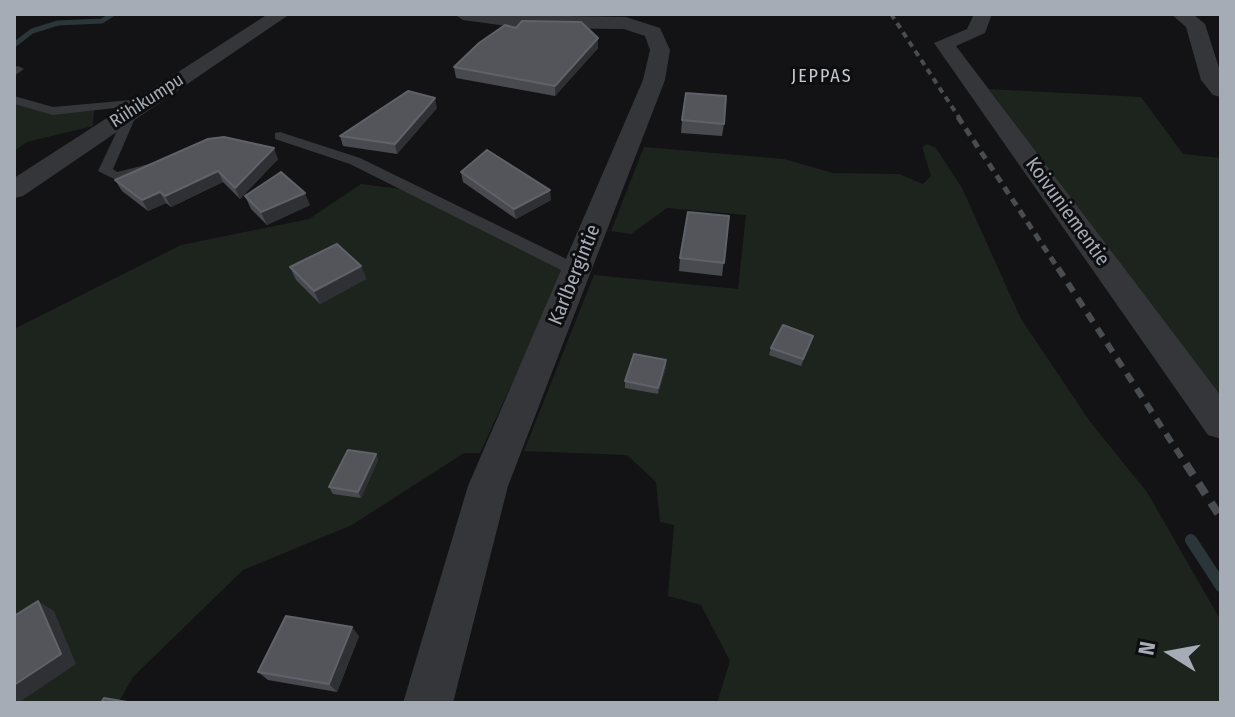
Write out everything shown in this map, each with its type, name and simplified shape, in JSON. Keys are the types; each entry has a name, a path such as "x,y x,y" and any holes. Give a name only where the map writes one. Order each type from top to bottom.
{"street":[{"name":"Riihikumpu","path":"14,190 281,14"},
{"name":"Karlbergintie","path":"428,703 488,486 654,80 660,50 653,32 632,18 521,22 468,14"},
{"name":"Koivuniementie","path":"983,14 975,33 944,43 1221,424"},
{"path":"1180,14 1195,24 1212,80 1221,90"}],"lane":[{"path":"14,100 53,111 127,103 133,109 105,171 116,176 138,172 165,160"},
{"path":"280,136 355,161 577,271"}],"shaded area":[{"path":"989,89 1141,97 1183,154 1221,158 1221,401"},
{"path":"14,104 49,113 94,110 93,126 27,142 14,151"},
{"path":"927,144 936,148 962,188 1021,319 1091,423 1147,492 1221,621 1221,703 717,703 730,661 701,605 668,596 674,525 660,522 656,482 627,455 524,451 594,275 738,289 746,215 667,208 631,234 611,231 644,147 784,159 833,173 899,174 923,184 931,176 922,147"},
{"path":"361,184 401,189 564,270 480,453 464,453 352,525 243,570 133,677 118,703 14,703 14,329 181,245 309,219"}],"building":[{"path":"522,21 581,22 598,38 555,86 454,67 479,43 505,25 516,28"},
{"path":"408,91 435,98 395,144 340,136"},
{"path":"686,93 726,96 724,124 682,120"},
{"path":"224,137 274,148 235,188 218,171 165,196 160,192 142,200 115,180 208,139"},
{"path":"487,150 550,190 514,209 461,172"},
{"path":"281,172 305,193 261,212 245,196"},
{"path":"688,212 729,216 724,263 680,258"},
{"path":"337,244 361,266 314,291 290,267"},
{"path":"783,325 813,336 803,359 771,348"},
{"path":"634,354 666,360 658,388 625,381"},
{"path":"348,450 376,454 358,492 329,487"},
{"path":"38,601 61,654 14,685 14,616"},
{"path":"286,616 352,627 329,684 258,672"},
{"path":"104,698 133,703 101,703"}],"waterway":[{"path":"14,45 32,31 58,23 102,21 113,14"},
{"path":"1191,540 1221,586"}],"railway":[{"path":"891,14 960,119"},
{"path":"958,117 1059,270"},
{"path":"1058,268 1187,466"},
{"path":"1186,464 1221,518"}],"district":[{"name":"JEPPAS","path":"822,77"}]}
